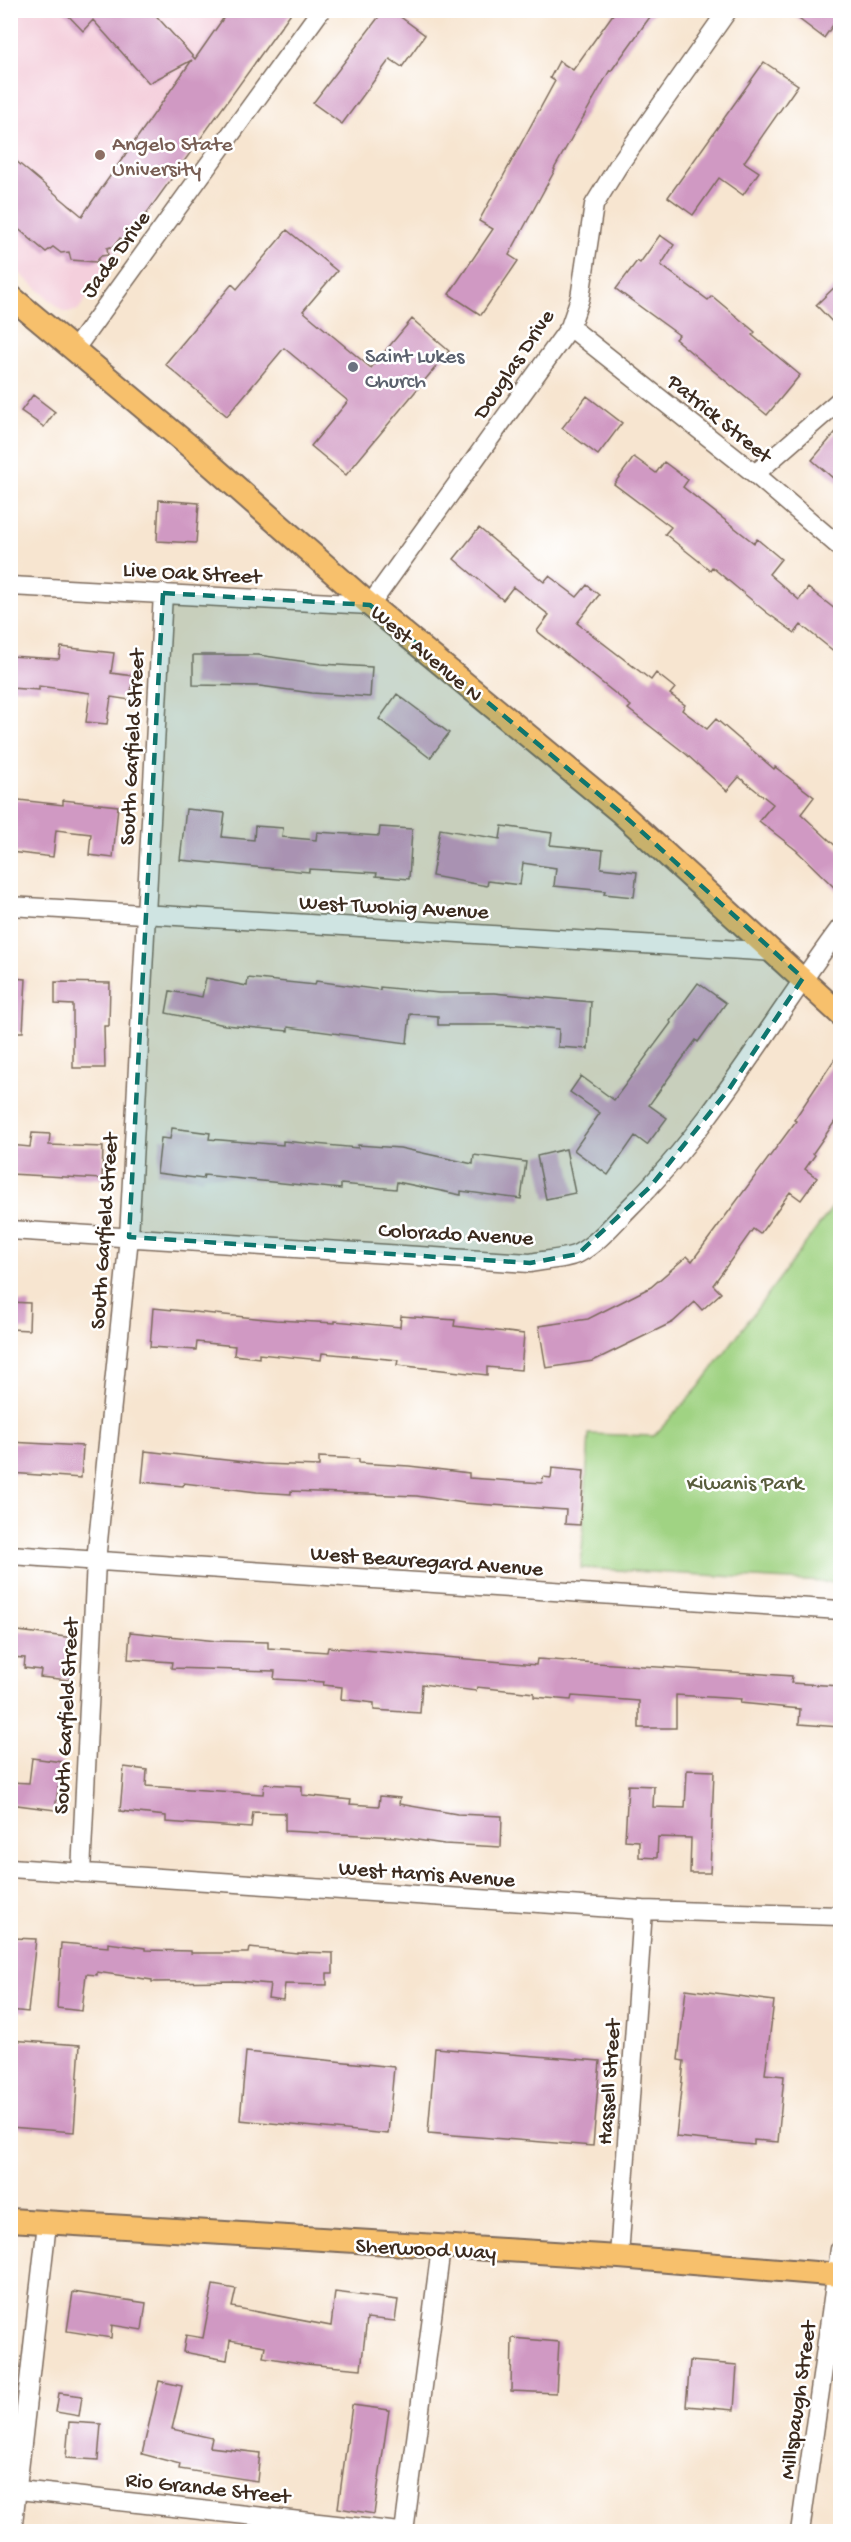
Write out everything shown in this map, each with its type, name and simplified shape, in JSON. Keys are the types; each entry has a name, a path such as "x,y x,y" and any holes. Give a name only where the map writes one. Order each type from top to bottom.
{"main road":[{"name":"West Avenue N","path":"10,296 193,449 370,605 619,811 840,1014"},
{"name":"Sherwood Way","path":"10,2220 619,2258 839,2275"}],"street":[{"name":"Jade Drive","path":"74,350 321,10"},
{"name":"Douglas Drive","path":"370,605 570,327 580,298 594,205 618,166 728,10"},
{"name":"Patrick Street","path":"570,327 755,474 840,547"},
{"path":"755,474 840,400"},
{"name":"Live Oak Street","path":"10,586 370,605"},
{"name":"South Garfield Street","path":"81,1873 96,1561 129,1238 144,913 163,593"},
{"name":"West Twohig Avenue","path":"10,906 775,952"},
{"name":"Colorado Avenue","path":"10,1230 530,1263 578,1254 610,1227 650,1187 729,1089 803,978 840,928"},
{"name":"West Beauregard Avenue","path":"10,1555 840,1610"},
{"name":"West Harris Avenue","path":"10,1868 644,1910 840,1916"},
{"name":"Hassell Street","path":"619,2258 644,1910"},
{"path":"12,2532 13,2489 47,2223"},
{"path":"402,2532 441,2248"},
{"name":"Millspaugh Street","path":"800,2532 839,2275 840,2249"},
{"name":"Rio Grande Street","path":"13,2489 402,2532"}],"highlighted area":[{"path":"163,593 370,605 619,811 803,978 729,1089 650,1187 578,1254 530,1263 129,1237"}],"shaded area":[{"name":"Angelo State University","path":"11,11 293,11 78,310 71,312 64,312 11,266"}],"green space":[{"name":"Kiwanis Park","path":"840,1197 840,1583 581,1568 589,1434 654,1436 699,1387"}],"building":[{"path":"63,10 151,10 195,59 229,10 293,10 126,242 120,238 114,246 107,248 108,255 101,256 96,262 71,260 69,252 61,253 53,247 46,252 10,222 10,156 82,216 192,60 149,83 93,20 83,31"},
{"path":"384,10 391,10 425,35 402,67 390,59 342,124 313,103"},
{"path":"616,10 655,10 610,70 509,255 518,261 481,315 449,294 493,229 479,221 555,81 550,78 559,61 573,70"},
{"path":"787,10 840,10 840,15 824,38"},
{"path":"764,62 798,85 744,162 759,172 743,195 719,178 693,215 668,197"},
{"path":"287,230 337,271 303,311 371,368 412,319 449,351 346,475 311,446 348,401 284,348 227,416 165,364 232,284 237,289"},
{"path":"660,235 674,245 661,265 708,300 712,296 755,332 752,335 800,375 767,415 675,339 679,335 616,289 637,261 640,263"},
{"path":"840,282 840,330 816,305"},
{"path":"33,395 55,412 44,427 21,411"},
{"path":"587,396 622,423 598,455 562,428"},
{"path":"840,427 840,484 812,460"},
{"path":"634,457 656,473 664,462 688,480 683,487 754,543 757,539 781,559 769,574 799,600 808,588 840,613 840,656 801,625 795,633 712,567 710,570 665,534 671,527 614,484"},
{"path":"159,500 199,503 196,543 157,541"},
{"path":"479,528 544,582 549,576 577,597 587,585 599,595 577,623 651,680 656,673 675,688 670,694 685,705 682,710 707,729 716,719 774,769 775,767 814,797 801,814 840,850 840,893 796,850 759,821 773,804 739,777 727,791 686,754 628,709 631,706 537,631 549,615 513,587 503,600 454,559"},
{"path":"61,647 114,653 111,673 133,676 130,700 111,697 107,724 86,722 90,693 39,686 39,690 10,688 10,656 59,659"},
{"path":"193,655 258,655 321,664 372,667 370,697 260,686 193,685"},
{"path":"397,694 449,733 430,758 379,719"},
{"path":"10,799 63,805 63,800 118,806 113,858 89,855 91,834 56,830 53,857 10,852"},
{"path":"186,809 225,813 222,837 254,840 255,826 283,828 282,837 316,840 317,832 379,836 380,827 412,829 409,879 376,876 377,873 309,869 309,872 180,860"},
{"path":"502,826 552,833 550,845 603,850 601,868 637,872 634,897 604,894 605,891 554,886 556,868 523,863 520,885 488,881 487,886 432,876 440,829 500,839"},
{"path":"10,978 26,979 23,1032 10,1032"},
{"path":"206,978 247,986 248,978 315,985 316,981 380,990 380,987 439,993 494,993 591,1002 588,1049 558,1047 559,1029 505,1025 438,1025 438,1016 410,1014 407,1043 288,1027 288,1031 225,1025 166,1013 170,991 202,997"},
{"path":"55,982 110,983 109,1026 104,1026 105,1068 73,1068 73,1005 55,1004"},
{"path":"698,983 726,1003 649,1105 667,1118 647,1145 635,1136 608,1175 574,1150 600,1113 570,1092 581,1076 614,1100"},
{"path":"840,1051 840,1114 813,1153 815,1155 805,1169 817,1178 801,1200 790,1192 760,1234 753,1229 713,1285 721,1293 702,1310 695,1302 673,1322 593,1361 546,1368 539,1326 588,1319 651,1287 687,1256 692,1261 796,1121 794,1120"},
{"path":"172,1128 210,1133 209,1139 283,1145 283,1141 358,1148 358,1145 400,1148 473,1164 474,1155 526,1162 521,1199 461,1191 461,1195 397,1182 396,1189 341,1184 341,1189 204,1175 203,1179 157,1173 161,1138 170,1139"},
{"path":"32,1133 50,1134 49,1145 103,1147 102,1179 10,1174 10,1145 30,1147"},
{"path":"566,1149 575,1193 546,1199 537,1156"},
{"path":"10,1302 30,1303 29,1330 10,1329"},
{"path":"153,1308 276,1320 335,1323 335,1321 400,1327 401,1316 455,1320 454,1326 524,1334 521,1370 487,1367 487,1375 397,1365 398,1360 322,1353 321,1360 259,1354 259,1358 234,1355 235,1346 197,1342 196,1350 150,1347"},
{"path":"10,1442 83,1446 81,1478 10,1473"},
{"path":"145,1451 262,1464 319,1466 319,1457 359,1459 359,1463 469,1473 469,1478 542,1483 543,1477 551,1478 552,1468 584,1471 580,1525 565,1524 566,1510 464,1503 417,1496 291,1491 291,1494 184,1483 183,1486 142,1482"},
{"path":"10,1630 74,1638 69,1680 40,1677 41,1670 24,1668 25,1658 10,1657"},
{"path":"130,1632 217,1641 268,1642 268,1648 327,1652 328,1647 536,1665 537,1659 792,1676 791,1683 840,1686 840,1727 799,1724 800,1709 740,1703 741,1699 676,1695 676,1728 639,1728 639,1701 572,1696 571,1700 534,1697 534,1693 477,1687 476,1691 422,1684 420,1713 374,1710 374,1703 341,1699 342,1687 323,1685 324,1682 274,1679 275,1671 171,1668 172,1662 128,1659"},
{"path":"32,1758 62,1762 55,1810 10,1804 10,1782 29,1783"},
{"path":"124,1767 147,1770 146,1786 263,1794 264,1784 302,1786 302,1795 351,1800 350,1804 379,1806 380,1796 400,1798 399,1804 457,1814 502,1816 501,1847 444,1844 397,1837 285,1831 285,1813 253,1812 251,1828 166,1822 166,1816 120,1811"},
{"path":"687,1770 714,1771 710,1873 690,1873 691,1838 658,1837 657,1858 639,1857 639,1841 625,1840 628,1785 654,1786 653,1807 685,1808"},
{"path":"13,1938 36,1939 28,2012 10,2010"},
{"path":"61,1943 108,1947 108,1943 145,1948 145,1950 191,1951 191,1953 249,1953 250,1948 297,1953 333,1953 333,1973 327,1973 327,1985 285,1984 283,2000 268,1998 270,1984 237,1981 152,1982 152,1980 97,1972 97,1975 86,1974 82,2011 57,2008"},
{"path":"686,1989 774,2001 765,2074 784,2076 778,2142 754,2140 754,2145 676,2137 684,2061 678,2060"},
{"path":"10,2040 80,2045 74,2132 10,2127"},
{"path":"435,2048 600,2061 593,2146 428,2133"},
{"path":"246,2052 394,2067 388,2134 240,2120"},
{"path":"213,2285 236,2289 232,2307 331,2326 335,2292 398,2300 395,2321 367,2318 361,2369 263,2357 265,2346 230,2340 227,2360 183,2352 186,2335 203,2338"},
{"path":"73,2292 146,2303 142,2330 112,2325 111,2338 67,2331"},
{"path":"512,2338 559,2342 556,2393 511,2391"},
{"path":"690,2361 737,2365 734,2410 686,2406"},
{"path":"159,2381 182,2386 172,2429 212,2438 210,2447 260,2453 257,2481 179,2469 180,2464 142,2454"},
{"path":"59,2393 82,2396 79,2416 56,2412"},
{"path":"352,2405 389,2410 374,2514 338,2508"},
{"path":"69,2422 101,2424 98,2460 66,2458"}],"place":[{"name":"Angelo State University","path":"100,155"},
{"name":"Saint Lukes Church","path":"353,367"}]}
